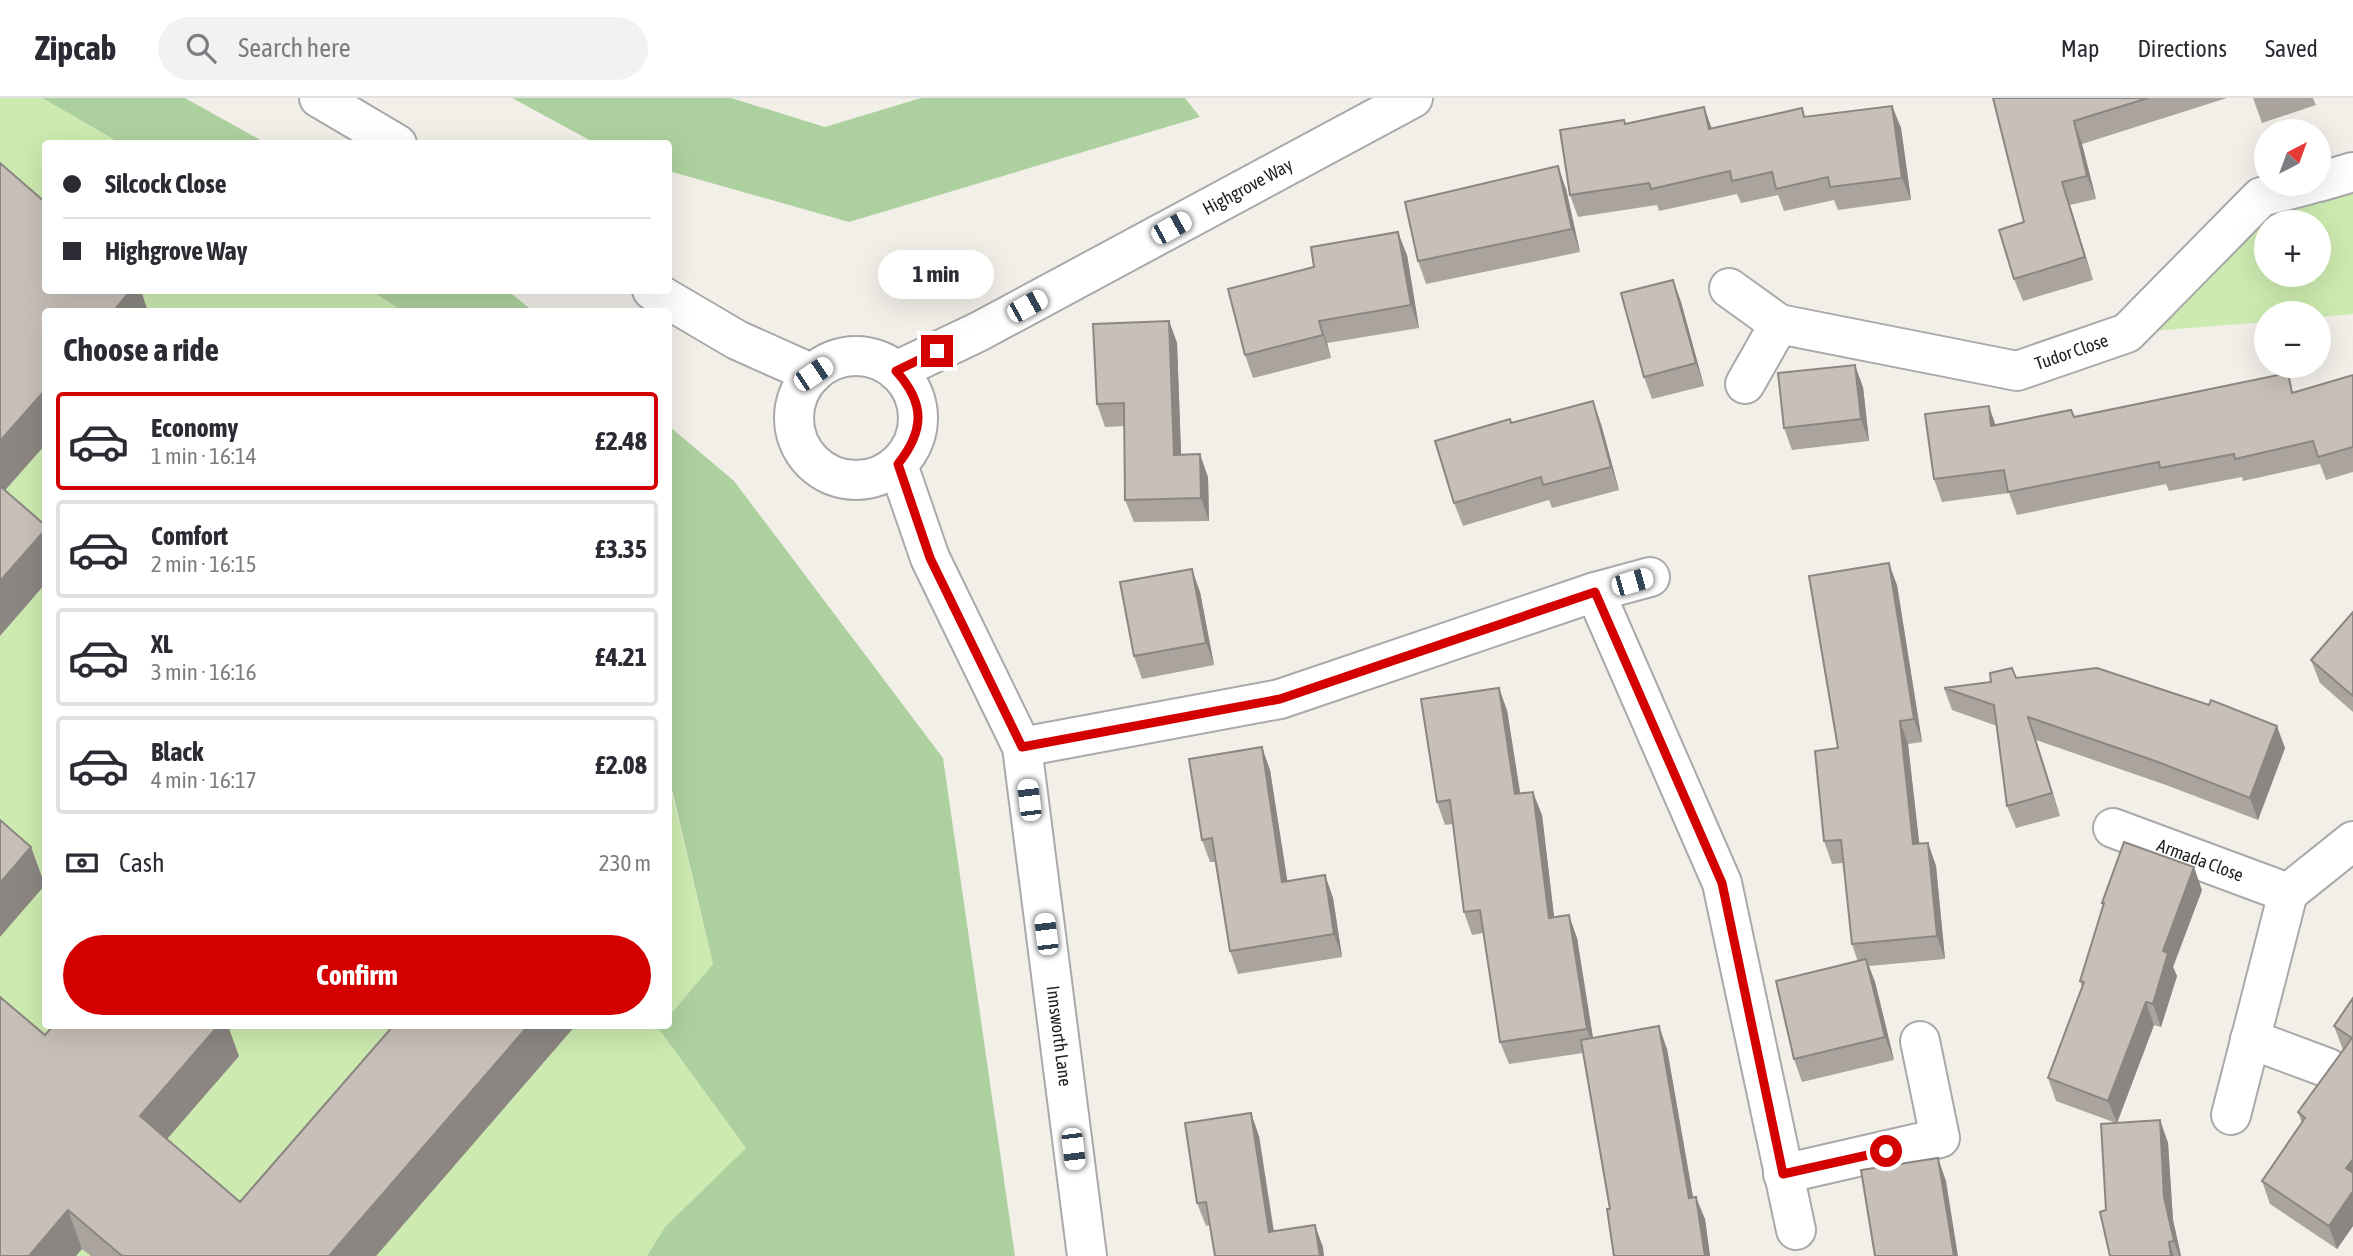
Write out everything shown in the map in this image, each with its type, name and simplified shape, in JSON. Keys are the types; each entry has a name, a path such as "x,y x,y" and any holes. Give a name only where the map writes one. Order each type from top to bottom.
{"street":[{"path":"319,98 390,140"},
{"name":"Highgrove Way","path":"896,371 978,332 1413,98"},
{"path":"2331,178 2353,172"},
{"name":"Tudor Close","path":"1729,288 1779,324 2017,371 2127,333 2265,196"},
{"path":"659,294 737,340 813,374"},
{"path":"1745,384 1779,324"},
{"path":"852,356 873,358 896,371 910,387 918,407 918,429 910,449 898,464 880,476 859,480 837,477 818,467 801,446 794,426 796,404 804,384 813,374 831,362 852,356"},
{"name":"Innsworth Lane","path":"898,464 930,558 1022,747 1087,1256"},
{"path":"1022,747 1280,699 1595,592 1650,576"},
{"path":"1595,592 1722,883 1796,1230"},
{"name":"Armada Close","path":"2113,828 2288,893"},
{"path":"2231,1115 2288,893 2353,841"},
{"path":"2250,1040 2328,1068"},
{"path":"1783,1174 1940,1138 1920,1041"}],"green space":[{"path":"0,98 42,98 115,140 42,140 42,226 0,190"},
{"path":"42,98 185,98 261,140 115,140"},
{"path":"512,98 731,98 825,127 921,98 1185,98 1200,117 849,222 672,172 672,140 589,140"},
{"path":"2353,172 2353,314 2331,316 2331,301 2254,301 2254,323 2127,333 2261,197 2331,196 2331,178"},
{"path":"120,294 376,294 398,308 136,308"},
{"path":"376,294 512,294 529,308 398,308"},
{"path":"672,429 734,481 943,758 1015,1256 647,1256 665,1227 746,1148 659,1029 672,1029 672,1012 713,964 672,790"},
{"path":"42,447 42,548 0,496"},
{"path":"42,587 42,1029 659,1029 746,1148 665,1227 647,1256 0,1256 0,636"},
{"path":"672,794 713,964 672,1012"}],"building":[{"path":"1993,98 2148,98 2074,121 2087,176 2062,182 2085,257 2014,279 1999,230 2024,222"},
{"path":"1892,106 1902,178 1830,187 1828,177 1776,189 1772,172 1732,181 1730,171 1651,189 1649,183 1570,195 1560,130 1624,120 1625,124 1704,107 1709,129 1802,108 1804,117"},
{"path":"0,163 42,200 42,294 128,294 116,308 42,308 42,394 0,441"},
{"path":"1558,166 1572,229 1418,261 1405,202"},
{"path":"1398,232 1411,305 1319,321 1323,335 1245,355 1228,289 1314,267 1311,247"},
{"path":"1673,280 1696,363 1644,377 1621,293"},
{"path":"1169,321 1174,455 1200,454 1201,498 1125,500 1124,403 1097,404 1093,324"},
{"path":"1855,365 1861,419 1784,428 1778,373"},
{"path":"2353,375 2353,447 2318,457 2313,441 2235,459 2234,454 2160,468 2159,462 2008,492 2004,470 1934,479 1925,414 1989,406 1991,426 2071,410 2074,417 2264,378 2289,378 2292,393"},
{"path":"1593,401 1611,467 1543,485 1541,477 1454,503 1435,441 1510,419 1511,423"},
{"path":"0,486 42,523 42,534 0,581"},
{"path":"1889,563 1914,719 1900,721 1913,844 1928,843 1937,936 1852,944 1841,840 1824,841 1815,751 1838,748 1809,576"},
{"path":"1192,569 1206,643 1134,656 1120,582"},
{"path":"2353,612 2353,696 2311,660"},
{"path":"2012,668 2016,678 2097,668 2209,705 2211,700 2277,726 2250,798 2158,762 2028,717 2052,793 2007,806 1994,705 1944,688 1991,682 1990,673"},
{"path":"1499,688 1515,794 1533,792 1549,918 1569,915 1587,1029 1500,1042 1480,910 1464,912 1450,800 1437,802 1421,699"},
{"path":"1262,747 1282,882 1325,875 1334,934 1230,951 1212,838 1202,840 1189,759"},
{"path":"0,820 31,847 0,883"},
{"path":"2124,842 2194,867 2163,951 2168,953 2153,1004 2146,1002 2108,1101 2048,1078 2084,982 2080,981 2102,903"},
{"path":"1866,959 1885,1037 1794,1059 1776,981"},
{"path":"0,997 45,1035 50,1029 215,1029 140,1116 240,1202 390,1029 525,1029 329,1256 122,1256 68,1210 29,1256 0,1256"},
{"path":"2353,998 2353,1159 2346,1168 2353,1173 2353,1191 2329,1226 2262,1181 2305,1118 2298,1112 2352,1038 2334,1026"},
{"path":"1659,1026 1689,1198 1696,1197 1705,1256 1614,1256 1607,1209 1610,1209 1581,1040"},
{"path":"1251,1113 1269,1232 1315,1225 1320,1256 1215,1256 1206,1202 1197,1203 1185,1123"},
{"path":"2160,1120 2164,1197 2174,1241 2169,1242 2171,1256 2110,1256 2100,1212 2106,1210 2101,1124"},
{"path":"1938,1158 1954,1256 1875,1256 1861,1170"}],"route":[{"path":"937,351 896,371 910,387 918,407 918,429 910,449 898,464 930,558 1022,747 1280,699 1595,592 1722,883 1783,1174 1886,1151"}]}
